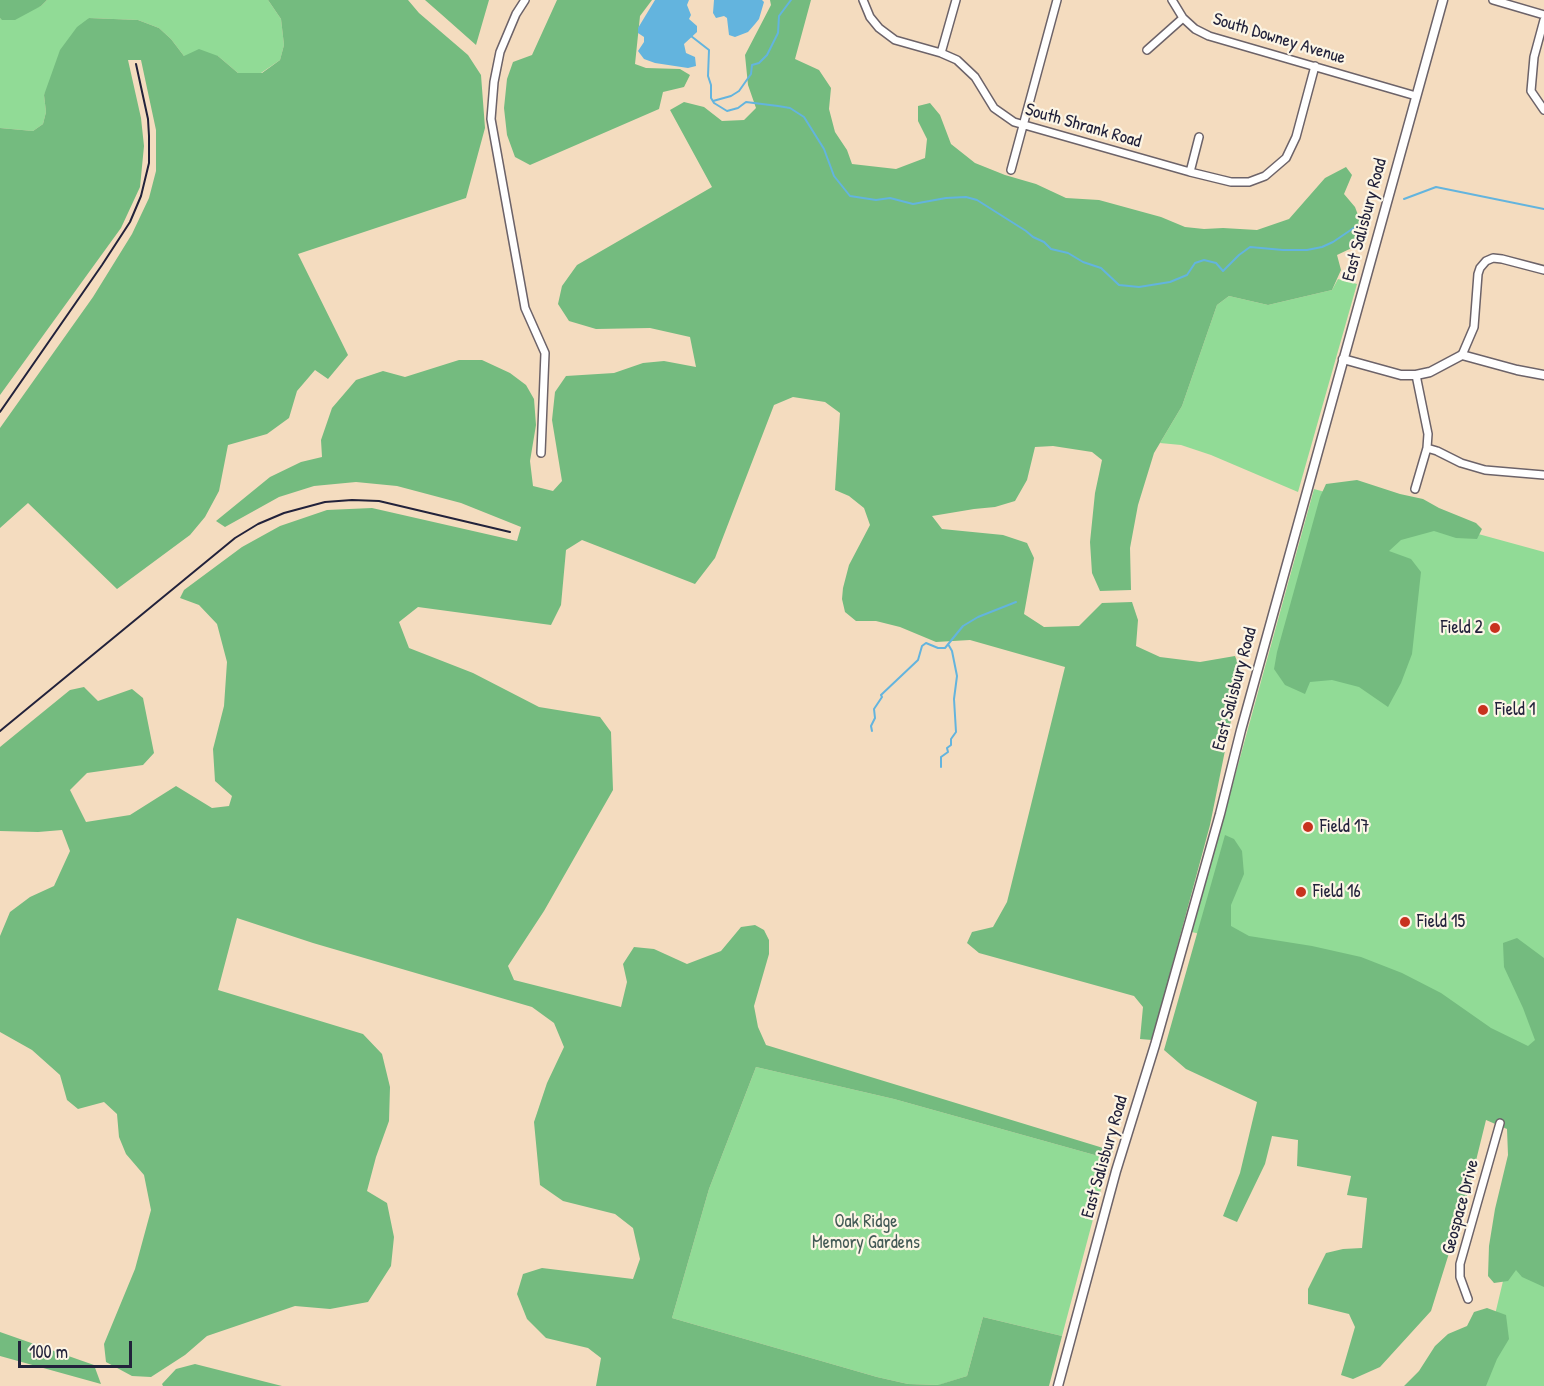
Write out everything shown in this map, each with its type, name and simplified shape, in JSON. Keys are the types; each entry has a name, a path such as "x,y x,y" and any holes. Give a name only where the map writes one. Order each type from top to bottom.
{"street":[{"path":"525,0 516,14 500,52 494,82 491,120 525,308 544,353 541,453"},
{"path":"941,53 956,0"},
{"path":"1011,170 1057,0"},
{"path":"1147,50 1183,18 1172,0"},
{"name":"East Salisbury Road","path":"1058,1386 1116,1171 1155,1045 1220,814 1241,730 1443,0"},
{"path":"1493,0 1544,15"},
{"name":"South Shrank Road","path":"864,3 870,17 879,28 895,40 957,60 968,70 1001,114 1023,125 1231,182 1249,182 1265,176 1280,165 1292,148 1315,66"},
{"name":"South Downey Avenue","path":"1183,18 1195,29 1209,36 1416,96"},
{"path":"1544,21 1531,78 1531,91 1544,110"},
{"path":"1190,172 1199,137"},
{"path":"1343,359 1401,375 1430,372 1462,355 1474,327 1478,274 1486,261 1493,258 1502,259 1544,270"},
{"path":"1462,355 1544,375"},
{"path":"1415,489 1427,448 1428,434 1416,375"},
{"path":"1427,448 1461,463 1485,470 1544,475"},
{"name":"Geospace Drive","path":"1468,1299 1460,1277 1460,1264 1500,1124"}],"green space":[{"path":"0,0 47,0 41,6 15,20 2,20"},
{"path":"47,0 268,0 281,19 284,45 280,60 261,73 238,73 218,56 184,56 159,28 138,20 89,18 44,95 46,112 43,124 33,131 0,128 0,18 3,20 41,6"},
{"path":"268,0 408,0 419,13 468,55 481,75 485,128 466,198 298,254 348,355 328,379 315,370 297,391 289,418 267,434 228,445 219,491 205,517 190,535 117,589 28,503 0,528 0,428 93,297 132,234 149,198 156,171 156,130 141,60 128,60 141,118 144,146 140,187 121,228 0,395 0,128 33,131 43,124 46,112 44,95 60,50 77,27 89,18 138,20 159,28 184,56 199,49 218,56 238,73 262,73 280,60 284,45 281,19"},
{"path":"425,0 489,0 476,45 441,14"},
{"path":"557,0 652,0 640,16 635,64 646,68 680,69 690,75 684,87 663,92 659,109 530,165 515,157 507,135 504,108 507,79 513,62 532,55"},
{"path":"770,0 811,0 795,59 819,70 831,88 829,109 835,132 847,150 852,164 896,169 925,158 927,139 918,121 918,106 930,103 940,115 951,144 975,163 1036,184 1066,198 1099,200 1161,217 1185,227 1257,230 1289,219 1325,178 1346,167 1352,175 1344,194 1355,207 1361,223 1356,246 1337,255 1341,270 1332,290 1268,305 1229,296 1217,305 1182,406 1154,453 1138,505 1130,548 1131,590 1100,591 1092,573 1090,542 1095,493 1102,460 1092,452 1053,446 1035,447 1027,480 1015,501 995,507 932,516 942,529 1003,535 1027,543 1034,558 1024,614 1044,627 1079,626 1102,603 1132,602 1138,620 1136,646 1160,657 1200,662 1235,656 1241,671 1210,825 1152,1040 1140,1039 1143,1007 1134,996 979,953 967,943 972,932 993,927 1007,902 1065,667 970,640 936,642 900,627 876,621 856,621 845,612 842,599 849,565 870,525 864,508 849,496 835,490 840,413 825,402 793,397 774,405 715,558 695,584 582,540 566,550 561,605 551,625 418,607 399,622 409,648 473,673 539,707 600,717 611,732 613,790 544,911 508,966 514,980 621,1007 627,982 623,964 634,947 654,949 687,964 721,951 741,927 755,925 764,930 769,940 769,954 754,1006 758,1027 766,1045 1113,1151 1109,1159 894,1099 756,1067 709,1189 672,1318 877,1377 908,1384 938,1385 967,1376 983,1317 1062,1336 1049,1386 596,1386 601,1358 588,1348 546,1338 527,1319 517,1294 523,1274 542,1268 633,1279 640,1259 633,1228 615,1214 563,1201 540,1185 534,1122 547,1083 564,1047 554,1023 532,1007 313,943 237,918 218,990 363,1034 382,1054 390,1087 389,1121 367,1191 387,1203 394,1237 391,1266 368,1302 330,1309 295,1306 207,1336 185,1355 151,1377 132,1376 106,1362 104,1344 135,1269 151,1210 144,1175 126,1154 119,1137 117,1114 104,1102 78,1109 67,1100 60,1075 32,1050 0,1032 0,936 10,912 30,897 54,886 70,851 62,830 0,831 0,747 70,690 84,687 98,701 132,689 143,698 154,753 143,765 87,773 70,790 86,822 130,815 176,786 212,808 229,806 232,796 215,781 213,749 224,706 227,662 217,624 199,605 180,598 184,590 242,547 280,526 327,510 372,508 517,541 521,527 461,503 397,486 356,482 314,486 279,497 225,527 216,521 270,477 301,462 322,457 321,440 332,408 356,380 383,371 405,377 459,360 482,360 510,373 526,385 534,399 536,425 530,461 533,486 553,491 562,481 552,420 555,392 566,376 614,373 643,363 664,361 696,367 690,337 650,328 596,329 569,321 558,304 562,286 577,265 712,187 670,110 684,102 704,107 722,121 744,120 756,108 748,85 745,55 771,5"},
{"path":"1338,279 1357,284 1298,492 1211,455 1181,445 1160,443 1182,406 1217,305 1229,296 1268,305 1332,290"},
{"path":"1357,480 1423,499 1476,523 1482,529 1477,539 1456,538 1434,531 1401,540 1389,551 1411,559 1421,572 1412,654 1401,683 1388,707 1359,687 1332,680 1310,682 1305,694 1285,685 1274,669 1320,497 1326,484"},
{"path":"1314,489 1544,552 1544,1075 1409,988 1192,932"},
{"path":"1225,835 1234,839 1242,851 1244,874 1231,905 1231,926 1249,936 1361,957 1402,973 1441,993 1491,1028 1528,1046 1535,1040 1504,967 1503,943 1517,938 1544,958 1544,1287 1522,1277 1516,1270 1508,1281 1494,1283 1488,1276 1489,1246 1495,1209 1508,1155 1507,1129 1486,1120 1469,1189 1431,1311 1380,1367 1353,1379 1341,1375 1355,1327 1349,1314 1308,1304 1308,1289 1326,1253 1362,1248 1367,1198 1347,1195 1351,1176 1297,1166 1298,1140 1272,1136 1265,1164 1237,1222 1223,1216 1240,1173 1257,1102 1186,1069 1164,1050"},
{"name":"Oak Ridge Memory Gardens","path":"756,1067 894,1099 1109,1159 1062,1336 983,1317 967,1376 939,1385 908,1384 672,1318 709,1189"},
{"path":"1544,1109 1544,1386 1478,1386"},
{"path":"1487,1308 1506,1315 1509,1339 1497,1359 1486,1386 1404,1386 1419,1371 1435,1346 1448,1334 1467,1326 1474,1312"},
{"path":"0,1332 94,1365 101,1384 0,1356"},
{"path":"195,1364 282,1386 163,1386 162,1384 176,1369"}],"water":[{"path":"655,0 689,0 687,5 691,15 689,19 697,26 697,32 684,44 686,53 695,57 696,66 688,68 655,63 644,59 638,51 644,42 644,37 638,33 638,28"},
{"path":"714,0 762,0 764,2 759,19 755,24 748,32 735,37 729,35 727,18 724,16 716,18 713,13"}],"waterway":[{"path":"713,101 739,91 751,74 752,65 759,63 767,55 778,33 779,16 791,0"},
{"path":"691,36 709,50 708,76 711,98 714,103 727,111 738,108 746,102 778,106 790,108 804,117 824,149 834,176 850,196 876,200 890,198 913,204 946,198 966,197 977,200 1044,242 1051,249 1068,253 1083,262 1101,268 1119,285 1139,287 1170,282 1187,275 1195,263 1204,260 1216,263 1223,271 1250,247 1283,250 1307,250 1322,247 1367,219"},
{"path":"1404,199 1436,187 1544,209"},
{"path":"872,731 871,726 875,718 874,709 881,695 918,660 922,646 926,643 945,648 963,626 978,617 1016,602"},
{"path":"941,767 941,757 948,752 947,748 951,745 951,739 956,732 954,699 957,676 952,651 948,644"}],"railway":[{"path":"0,412 102,265 130,222 141,196 149,163 149,136 148,119 136,64"},
{"path":"0,731 235,538 258,524 284,513 325,502 379,501 510,532"}],"place":[{"name":"Field 2","path":"1495,628"},
{"name":"Field 1","path":"1483,710"},
{"name":"Field 17","path":"1308,827"},
{"name":"Field 16","path":"1301,892"},
{"name":"Field 15","path":"1405,922"}]}
